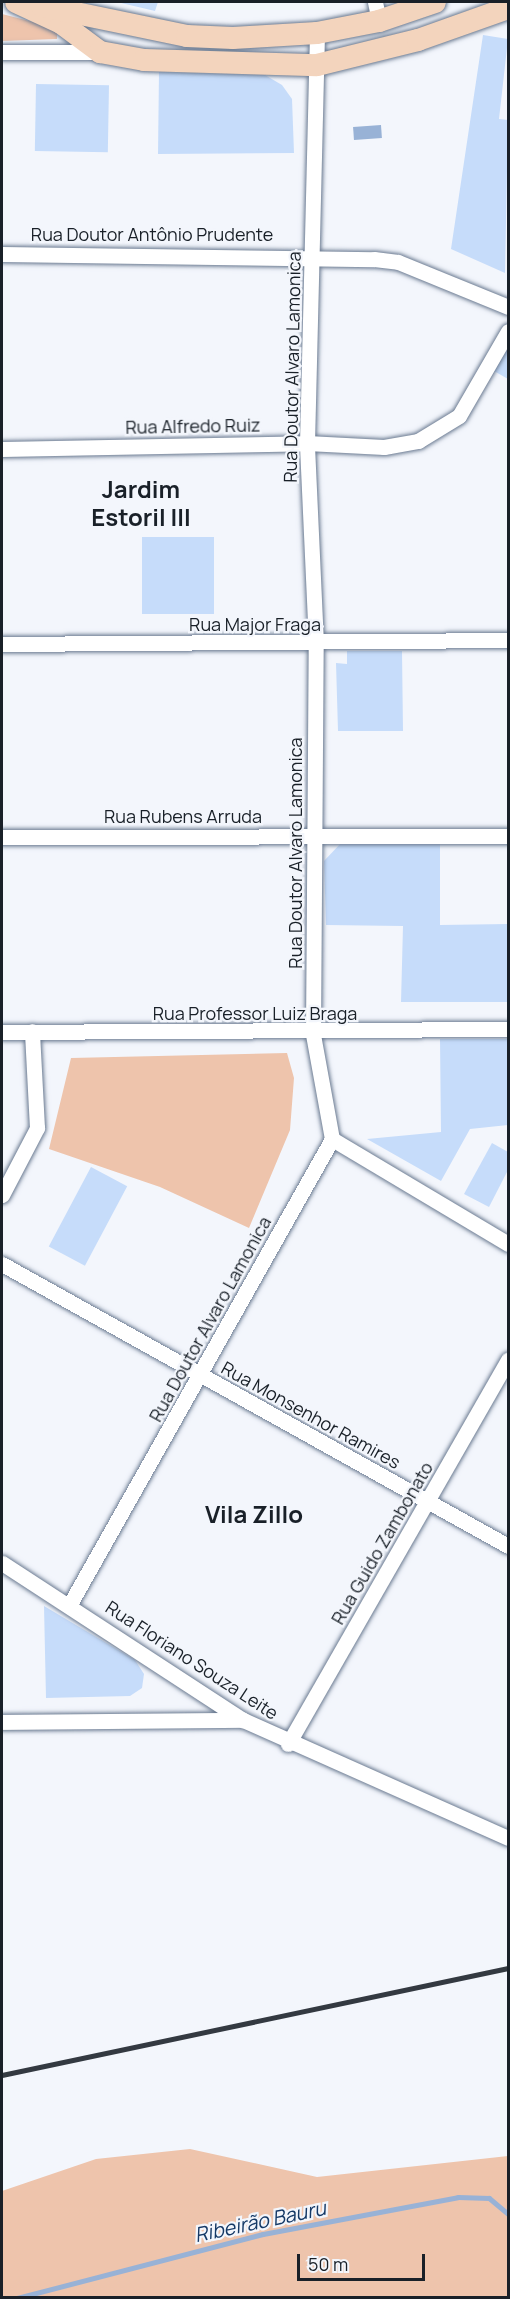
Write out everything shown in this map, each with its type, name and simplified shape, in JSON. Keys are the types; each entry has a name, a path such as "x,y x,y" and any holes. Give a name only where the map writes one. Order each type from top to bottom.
{"street":[{"path":"18,2 187,36 317,33 377,11 435,2"},
{"path":"18,2 95,49"},
{"path":"2,52 95,49 144,60 317,65 418,40 508,8"},
{"path":"95,49 107,19"},
{"name":"Rua Doutor Alvaro Lamonica","path":"70,1604 202,1377 332,1139 313,1034 316,644 307,443 314,254 317,33"},
{"name":"Rua Doutor Antônio Prudente","path":"2,254 314,254 398,261 508,307"},
{"name":"Rua Alfredo Ruiz","path":"2,449 307,443 384,447 442,430 459,416 508,332"},
{"name":"Rua Major Fraga","path":"2,644 316,644 508,640"},
{"name":"Rua Rubens Arruda","path":"2,837 508,836"},
{"name":"Rua Professor Luiz Braga","path":"2,1032 313,1034 508,1029"},
{"path":"2,1195 37,1128 32,1031"},
{"path":"332,1139 508,1244"},
{"name":"Rua Monsenhor Ramires","path":"2,1264 508,1546"},
{"name":"Rua Guido Zambonato","path":"288,1744 508,1360"},
{"name":"Rua Floriano Souza Leite","path":"2,1563 70,1604 243,1720 288,1744 508,1838"},
{"path":"2,1722 243,1720"}],"shaded area":[{"path":"2,14 57,28 57,39 2,41"},
{"path":"287,1053 294,1078 290,1130 249,1228 160,1187 49,1149 71,1058"},
{"path":"190,2149 317,2177 508,2156 508,2297 2,2297 2,2191 96,2159"}],"water":[{"path":"381,125 382,138 354,140 353,127"}],"building":[{"path":"117,2 158,2 155,11"},
{"path":"483,35 508,39 499,119 508,120 505,273 451,249"},
{"path":"159,72 265,75 282,85 292,99 294,153 158,154"},
{"path":"36,84 109,85 108,152 35,151"},
{"path":"508,340 508,379 494,371"},
{"path":"142,537 214,537 214,614 142,614"},
{"path":"347,651 402,651 403,731 338,731 336,663 347,664"},
{"path":"341,843 440,844 440,925 508,924 508,1002 401,1002 403,926 326,925 324,861"},
{"path":"440,1039 508,1039 508,1125 470,1129 441,1181 367,1139 441,1132"},
{"path":"492,1143 508,1152 508,1170 489,1207 464,1194"},
{"path":"91,1167 127,1186 85,1266 49,1246"},
{"path":"44,1606 135,1660 144,1674 142,1688 130,1696 46,1698"}],"waterway":[{"name":"Ribeirão Bauru","path":"17,2298 263,2234 458,2197 489,2198 508,2214"}],"railway":[{"path":"2,2075 508,1968"}],"district":[{"name":"Jardim Estoril III","path":"141,503"},
{"name":"Vila Zillo","path":"254,1514"}]}
